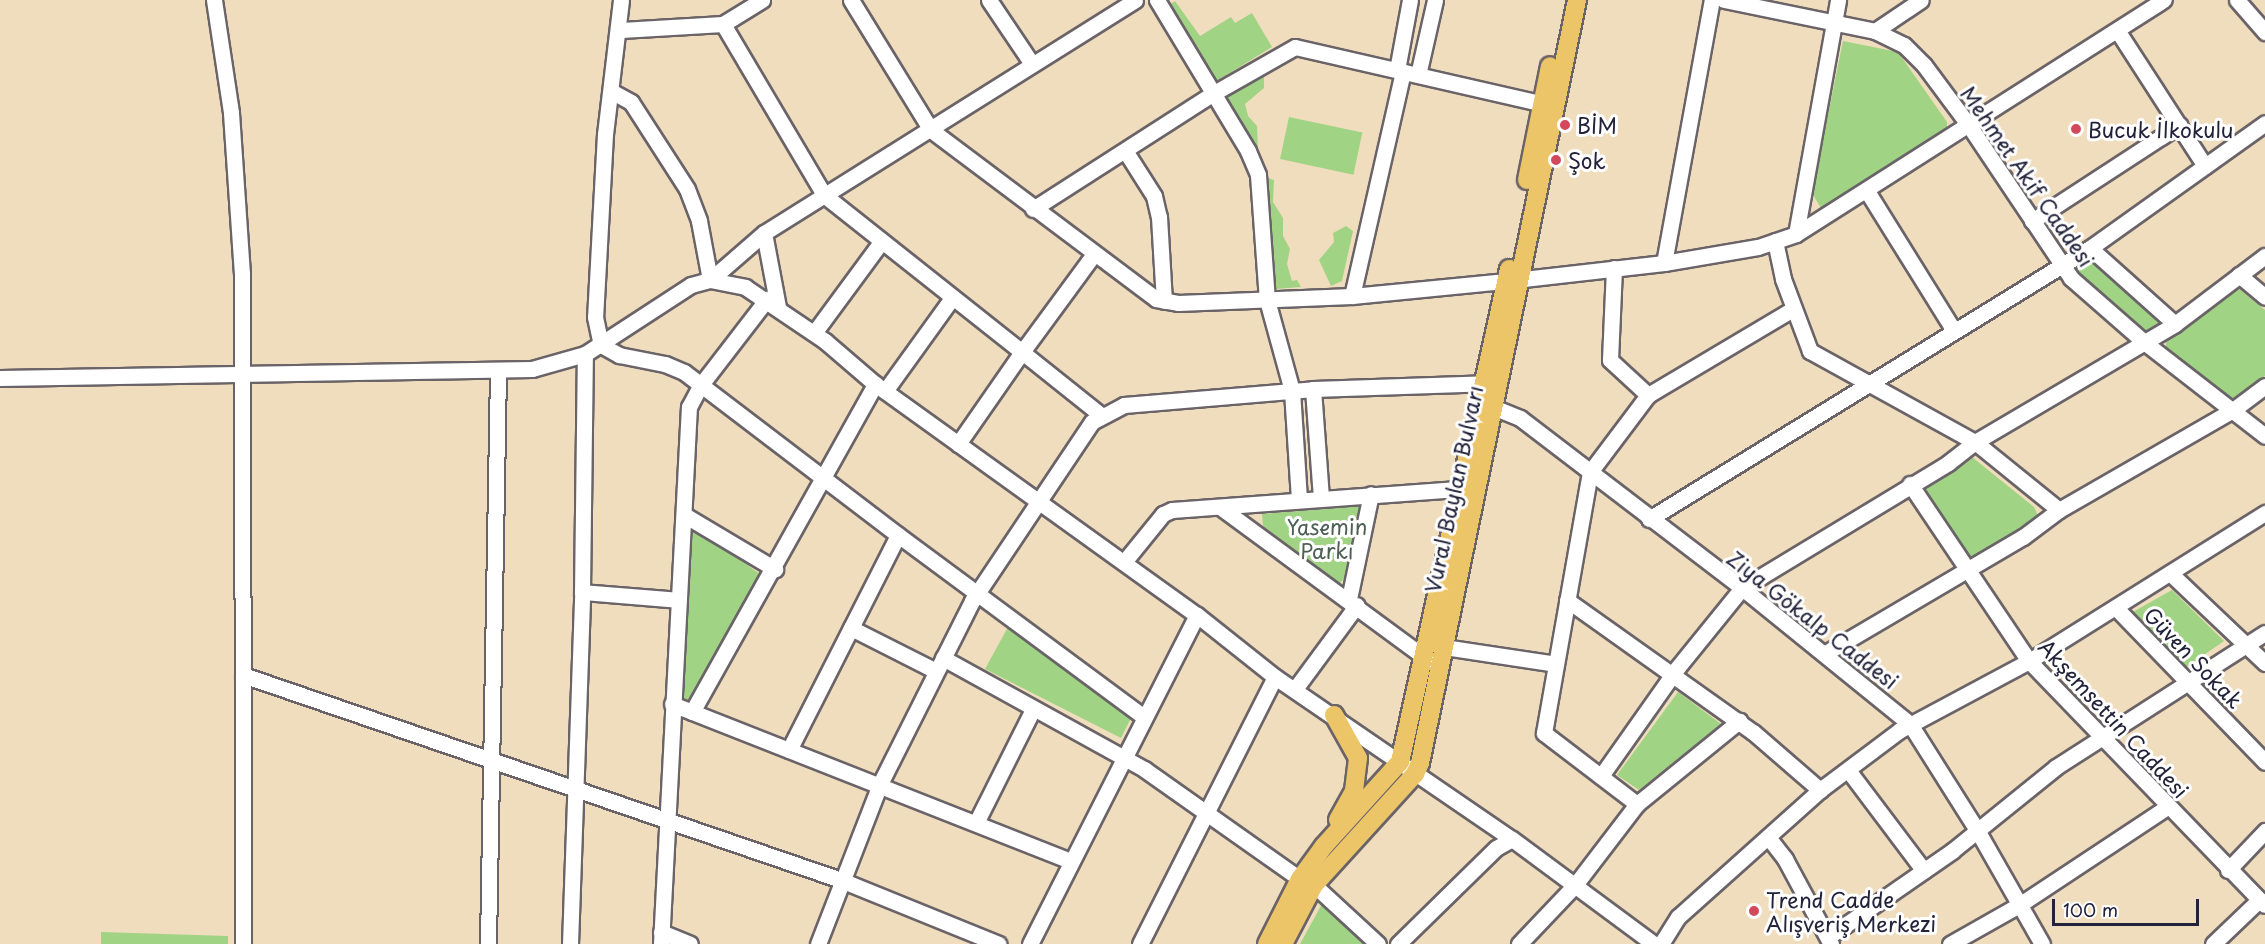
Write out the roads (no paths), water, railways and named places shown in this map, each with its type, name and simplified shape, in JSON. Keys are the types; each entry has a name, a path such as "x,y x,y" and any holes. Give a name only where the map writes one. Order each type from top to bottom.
{"main road":[{"name":"Vural Baylan Bulvarı","path":"1549,105 1564,0"},
{"name":"Vural Baylan Bulvarı","path":"1267,944 1307,882 1415,774 1440,669 1470,488 1491,383 1549,105 1576,0"},
{"name":"Vural Baylan Bulvarı","path":"1283,944 1324,846 1401,762 1425,657 1470,488"},
{"path":"1324,846 1354,791 1358,774 1358,758 1334,715"}],"street":[{"path":"214,0 231,113 242,273 239,374 243,675 243,944"},
{"path":"621,0 621,30 605,134 595,317 601,345 619,355 675,367 821,475 975,594 1144,717"},
{"path":"621,30 723,24 762,0"},
{"path":"851,0 931,130 1094,254 1156,299 1164,301 1352,296 1513,281 1664,264 1775,241 1796,234 1867,191 1970,127 2164,0"},
{"path":"989,0 1032,64"},
{"path":"710,280 764,233 1135,0"},
{"path":"1157,0 1214,93 1258,176 1267,300 1292,391 1299,500"},
{"path":"1406,72 1410,0"},
{"path":"1352,296 1406,72 1435,0"},
{"path":"1664,264 1712,0"},
{"name":"Mehmet Akif Caddesi","path":"1724,0 1875,31 1904,45 1924,65 1970,127 2061,265 2144,342 2265,436"},
{"path":"1796,234 1838,0"},
{"path":"1875,31 1922,0"},
{"path":"2238,0 2265,32"},
{"path":"723,24 824,195 880,242 1101,415"},
{"path":"2117,30 2205,166"},
{"path":"1033,209 1214,93 1295,47 1549,105"},
{"path":"611,92 631,102 687,189 699,221 710,280"},
{"path":"1649,519 1953,329 2090,248 2265,123"},
{"path":"2032,221 2179,125"},
{"path":"1125,152 1154,196 1159,217 1164,301"},
{"path":"1867,191 1953,329"},
{"path":"690,944 661,938 665,820 686,516 689,406 700,386 772,303 764,233"},
{"path":"1775,241 1793,309 1810,351 1819,359 1871,382 1975,442 2059,510"},
{"path":"814,333 880,242"},
{"path":"2090,248 2175,324"},
{"path":"958,444 1094,254"},
{"path":"1601,776 1674,674 1742,588 1975,442 2175,324 2265,256"},
{"path":"1614,268 1610,360 1648,394"},
{"path":"2239,275 2265,297"},
{"path":"0,378 498,371 545,367 585,354 691,285 710,280 745,287 814,333 880,388 1037,503 1197,615 1275,676 1512,839 1654,944"},
{"path":"692,712 775,569 821,475 880,388 952,298"},
{"path":"1637,804 1544,733 1590,472 1648,394 1793,309"},
{"path":"570,944 582,592 585,354"},
{"path":"488,944 498,371"},
{"path":"818,944 880,784 975,594 1092,422 1101,415 1124,405 1313,389 1491,383"},
{"path":"1824,654 1967,570 2059,510 2233,410 2265,386"},
{"path":"1313,389 1321,498"},
{"name":"Ziya Gökalp Caddesi","path":"1487,404 1520,418 1742,588 1910,724 1977,830 2042,944"},
{"name":"Akşemsettin Caddesi","path":"1910,484 2029,661 2167,807 2262,903"},
{"path":"1124,562 1163,514 1172,510 1470,488"},
{"path":"1294,689 1353,602 1371,494"},
{"path":"1220,507 1353,602 1440,669"},
{"path":"1661,944 1678,917 1820,790 1910,724 2029,661 2265,513"},
{"path":"686,516 775,569"},
{"path":"789,750 898,535"},
{"path":"2170,573 2265,663"},
{"path":"582,592 679,600"},
{"path":"1567,600 1739,721 1820,790"},
{"name":"Güven Sokak","path":"2116,608 2265,762"},
{"path":"1030,944 1197,615"},
{"path":"850,628 939,665 1033,709 1123,757 1307,882 1378,944"},
{"path":"1768,837 1785,859 1829,940 2102,736 2265,633"},
{"path":"1444,647 1556,664"},
{"path":"243,675 492,758 575,789 841,880 999,944"},
{"path":"1140,944 1204,812 1275,676"},
{"path":"672,704 1071,861"},
{"path":"976,823 1033,709"},
{"path":"1520,944 1575,885 1637,804 1739,721"},
{"path":"1848,770 1924,871"},
{"path":"1950,944 2019,905 2167,807"},
{"path":"2228,870 2265,831"},
{"path":"1398,944 1496,848 1512,839"},
{"path":"2213,944 2262,903"}],"place":[{"name":"BİM","path":"1565,125"},
{"name":"Bucuk İlkokulu","path":"2076,129"},
{"name":"Şok","path":"1556,160"},
{"name":"Trend Cadde Alışveriş Merkezi","path":"1754,911"}],"park label":[{"name":"Yasemin Parkı","path":"1327,538"}]}
